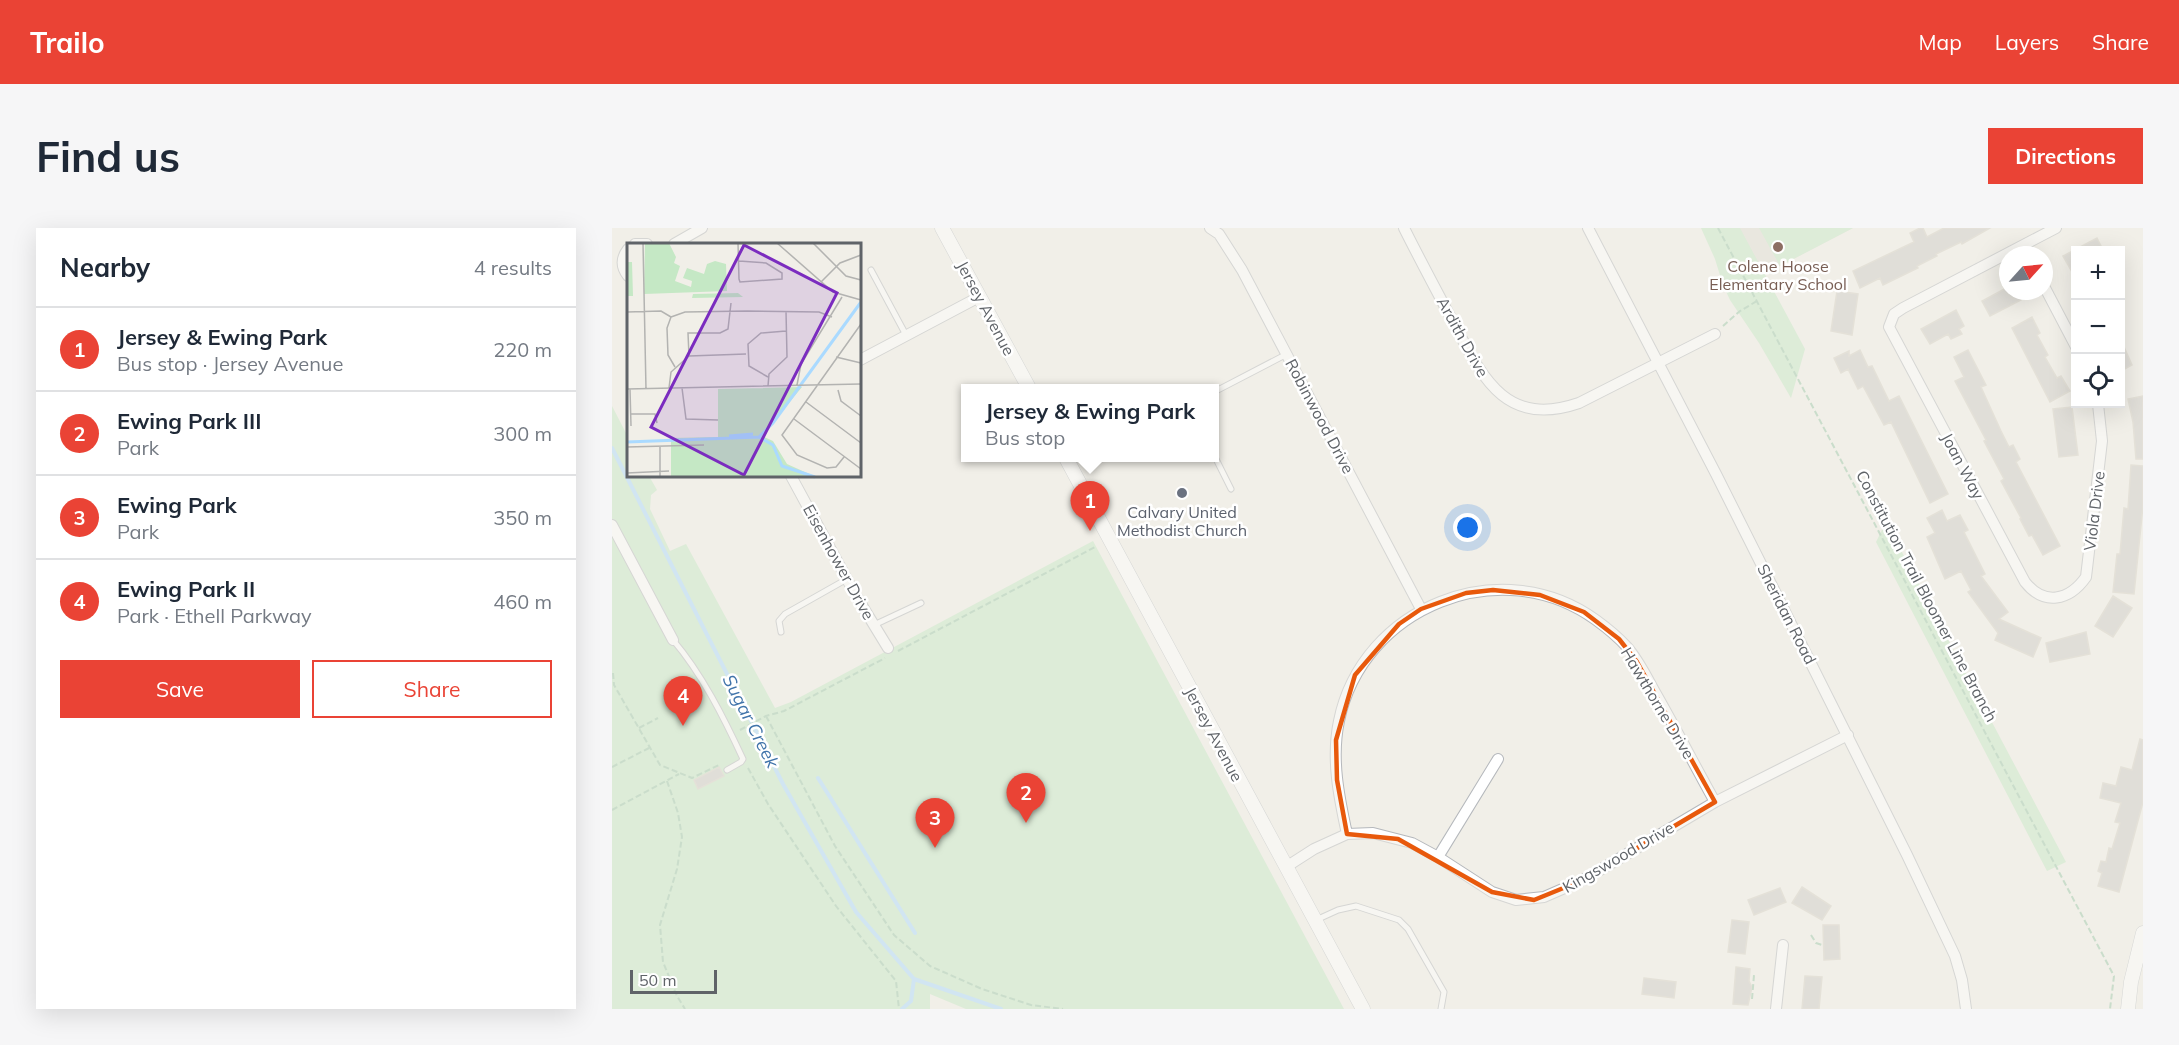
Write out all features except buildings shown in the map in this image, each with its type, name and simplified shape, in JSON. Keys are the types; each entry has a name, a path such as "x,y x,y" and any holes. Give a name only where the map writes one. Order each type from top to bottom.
{"street":[{"path":"676,243 702,228"},
{"name":"Jersey Avenue","path":"942,228 1027,384"},
{"name":"Ardith Drive","path":"1404,228 1476,365 1496,392 1511,401 1545,410 1566,408 1715,334"},
{"name":"Sheridan Road","path":"1588,228 1848,735 1955,956 1962,980 1966,1009"},
{"path":"2031,246 2056,228"},
{"name":"Robinwood Drive","path":"1219,230 1421,609"},
{"path":"627,251 623,257 627,273"},
{"name":"Joan Way","path":"1999,263 1903,308 1894,314 1889,327 2025,582 2035,593 2051,598"},
{"path":"861,359 979,297"},
{"path":"2051,300 2071,337"},
{"name":"Viola Drive","path":"2051,598 2063,597 2074,590 2086,577 2088,569 2102,441 2098,408"},
{"name":"Jersey Avenue","path":"1068,462 1363,1009"},
{"name":"Eisenhower Drive","path":"792,477 847,579 888,648"},
{"path":"612,525 673,640"},
{"name":"Hawthorne Drive","path":"1347,834 1335,761 1337,731 1342,707 1355,675 1376,647 1399,624 1421,609 1466,593 1493,590 1540,595 1555,599 1595,619 1619,639 1637,662 1714,802"},
{"name":"Kingswood Drive","path":"1286,867 1314,849 1347,834 1363,832 1398,838 1438,857 1492,892 1516,900 1534,900 1559,892 1583,880 1714,802 1848,735"},
{"path":"1438,857 1498,759"},
{"path":"2128,1009 2131,982 2143,933"},
{"path":"1776,1009 1783,945"}],"lane":[{"path":"871,270 906,336"},
{"path":"1219,390 1287,354"},
{"path":"1218,462 1231,489"},
{"path":"782,632 779,621 785,614 847,579"},
{"path":"874,625 921,603"},
{"path":"673,640 687,656 732,734 743,759 727,770"},
{"path":"1315,921 1338,910 1356,906 1399,920 1408,929 1444,992 1441,1009"}],"path":[{"name":"Constitution Trail Bloomer Line Branch","path":"1718,228 2114,976 2110,1009"},
{"path":"1715,334 1740,310 1757,302"},
{"path":"736,731 761,718 784,711 1097,546"},
{"path":"613,674 614,685 660,765 692,778 723,763 727,770"},
{"path":"766,716 835,846 894,935 930,966 982,989 1031,1005 1063,1009"},
{"path":"639,728 658,718"},
{"path":"612,767 650,747"},
{"path":"743,759 768,804 836,906 896,981 899,1009"},
{"path":"612,810 679,774"},
{"path":"667,781 678,813 682,837 677,869 660,925 663,962 676,996 685,1009"},
{"path":"1811,935 1816,943 1822,945"},
{"path":"1752,999 1754,975"}],"highlighted area":[{"path":"1493,590 1540,595 1584,612 1619,639 1637,662 1715,802 1583,880 1534,900 1492,892 1398,839 1347,834 1337,780 1336,740 1355,675 1399,624 1421,609 1466,593"}],"shaded area":[{"name":"Colene Hoose Elementary School","path":"1730,228 1853,228 1757,278"}],"green space":[{"path":"1701,228 1740,228 1805,349 1791,398 1759,343 1730,300"},
{"path":"1759,228 1853,228 1780,266"},
{"path":"612,406 627,435 627,477 650,477 657,490 651,495 650,509 670,551 686,544 775,708 791,702 1093,541 1344,1009 966,1009 930,994 930,1009 612,1009"},
{"path":"1886,522 2066,862 2047,871 1876,542"}],"waterway":[{"name":"Sugar Creek","path":"612,448 783,784 856,912 914,979 1001,1009"},
{"path":"818,778 915,933"},
{"name":"Sugar Creek","path":"902,1009 911,1001 914,979"}],"place":[{"name":"Colene Hoose Elementary School","path":"1778,247"},
{"name":"Calvary United Methodist Church","path":"1182,493"},
{"name":"Jersey & Ewing Park","path":"1090,531"},
{"name":"Ewing Park II","path":"683,726"},
{"name":"Ewing Park III","path":"1026,823"},
{"name":"Ewing Park","path":"935,848"}]}
